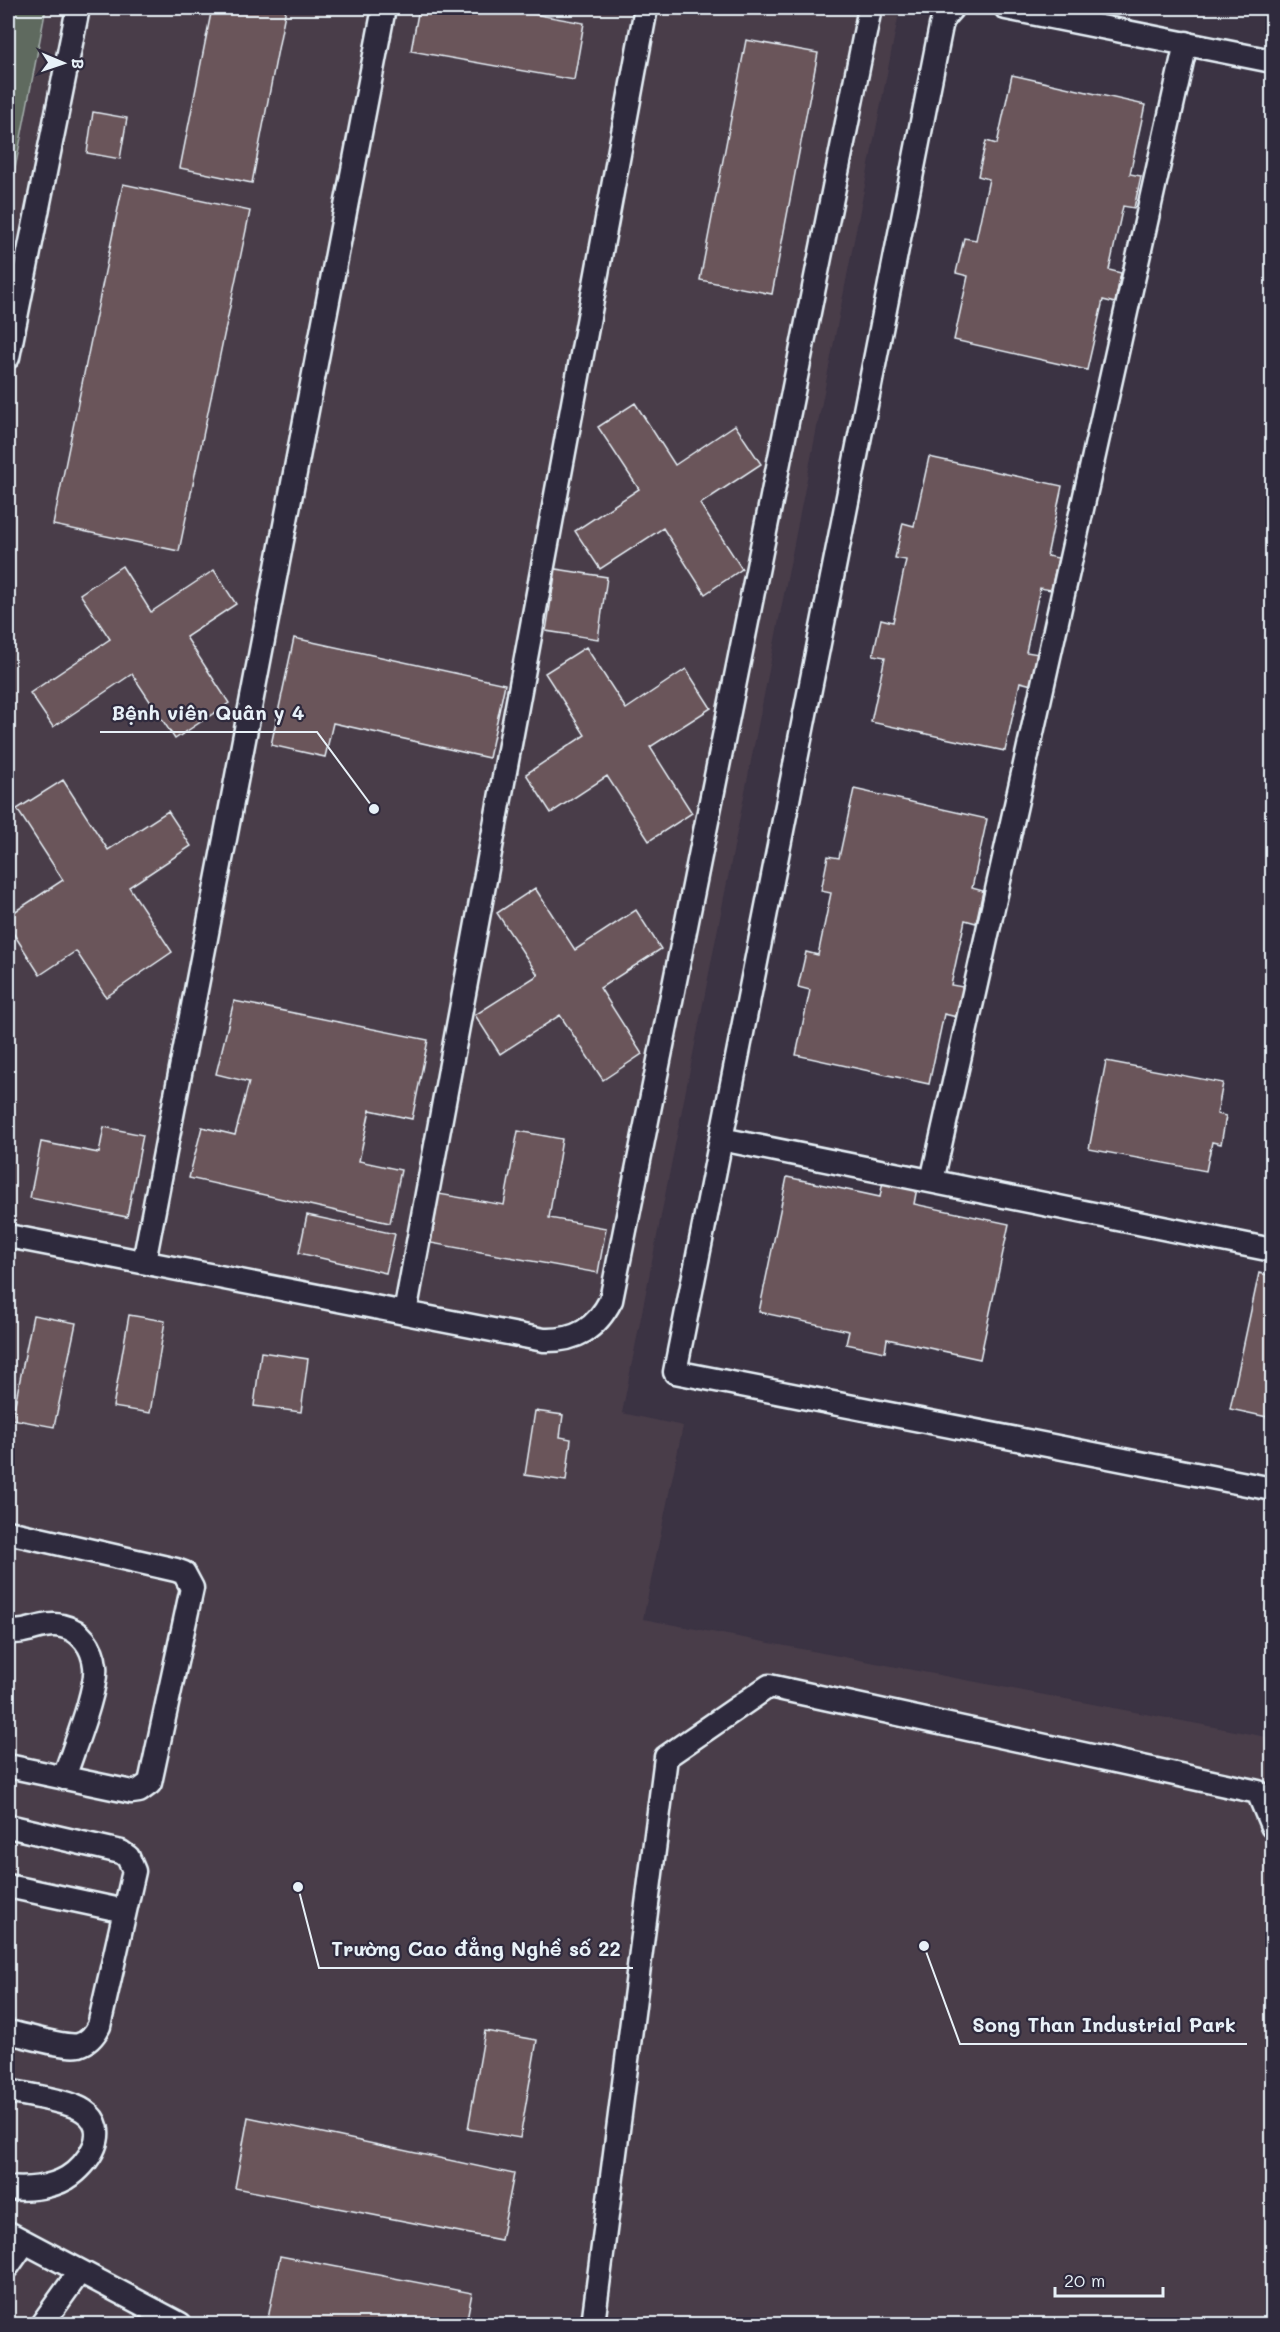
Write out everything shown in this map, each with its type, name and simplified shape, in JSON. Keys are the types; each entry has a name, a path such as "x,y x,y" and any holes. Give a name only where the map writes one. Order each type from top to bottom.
{"lane":[{"path":"8,357 78,8"},
{"path":"144,1262 384,8"},
{"path":"405,1313 646,8"},
{"path":"8,1236 544,1340 576,1336 593,1326 603,1314 610,1300 870,8"},
{"path":"952,8 944,18 939,38 675,1372 1272,1489"},
{"path":"1006,8 1272,61"},
{"path":"932,1181 1186,43"},
{"path":"721,1139 1272,1250"},
{"path":"8,1533 176,1570 184,1573 192,1588 150,1783 139,1791 132,1792 8,1766"},
{"path":"8,1631 17,1633 54,1624 64,1626 76,1631 86,1640 93,1654 95,1679 64,1778"},
{"path":"593,2325 666,1757 769,1686 1258,1792 1272,1826"},
{"path":"8,1826 121,1852 128,1857 134,1871 99,2026 95,2033 88,2040 79,2044 67,2045 8,2032"},
{"path":"8,1886 125,1911"},
{"path":"8,2091 79,2108 92,2117 98,2134 97,2143 91,2155 82,2167 66,2179 50,2186 8,2188"},
{"path":"8,2266 16,2237 180,2325"},
{"path":"42,2325 80,2271"}],"shaded area":[{"path":"46,8 900,8 622,1413 683,1426 643,1619 1272,1738 1272,2324 8,2324 8,205"}],"green space":[{"path":"8,8 46,8 8,205"}],"building":[{"path":"212,8 286,8 252,183 180,168"},
{"path":"419,8 500,8 584,23 574,80 411,51"},
{"path":"746,40 818,53 772,294 700,280"},
{"path":"1012,75 1145,105 1130,174 1141,176 1134,208 1123,206 1109,270 1121,273 1115,303 1103,300 1087,370 954,340 968,276 956,273 964,238 976,240 989,179 978,176 986,141 997,144"},
{"path":"93,112 127,118 120,159 87,153"},
{"path":"123,184 250,211 179,551 53,525"},
{"path":"635,403 675,465 735,425 761,464 700,504 742,569 705,594 663,528 600,569 575,531 639,489 598,427"},
{"path":"929,457 1062,486 1047,556 1058,558 1051,590 1040,588 1026,652 1039,654 1032,685 1020,682 1005,751 871,722 885,657 873,655 881,619 893,622 906,560 895,558 903,523 914,526"},
{"path":"122,566 151,612 214,570 236,604 186,637 229,703 175,739 132,674 53,727 30,693 110,639 80,594"},
{"path":"556,569 607,577 598,639 546,631"},
{"path":"294,638 505,684 489,758 333,723 325,757 271,745"},
{"path":"586,647 626,709 686,669 711,708 650,747 692,813 649,841 607,776 551,813 526,774 585,735 545,673"},
{"path":"63,780 108,850 168,811 191,846 129,887 172,952 106,997 76,951 40,975 8,925 8,916 63,880 17,809"},
{"path":"854,789 987,819 972,888 983,891 976,923 965,920 951,985 963,987 957,1017 944,1014 929,1084 796,1055 810,990 798,987 806,952 818,955 831,893 821,891 828,856 839,858"},
{"path":"535,888 575,950 636,910 661,949 600,988 642,1054 603,1080 560,1015 500,1054 475,1015 538,975 497,913"},
{"path":"234,1001 428,1040 412,1119 370,1110 359,1161 401,1170 390,1223 189,1178 202,1127 235,1135 249,1082 216,1074"},
{"path":"1106,1061 1223,1083 1217,1114 1226,1116 1221,1144 1212,1142 1206,1171 1089,1149"},
{"path":"104,1127 143,1135 127,1217 30,1198 41,1142 99,1153"},
{"path":"518,1131 562,1139 549,1218 606,1228 598,1273 431,1243 439,1194 504,1205"},
{"path":"787,1177 880,1197 883,1181 917,1188 914,1204 1009,1224 980,1359 887,1339 885,1352 846,1344 849,1331 759,1312"},
{"path":"307,1215 395,1234 386,1273 299,1253"},
{"path":"1259,1273 1272,1276 1272,1418 1230,1409"},
{"path":"33,1315 76,1323 54,1427 12,1419"},
{"path":"129,1315 165,1321 150,1413 113,1407"},
{"path":"261,1352 308,1359 301,1412 254,1406"},
{"path":"535,1411 563,1415 560,1437 571,1439 566,1481 525,1475"},
{"path":"485,2031 537,2040 520,2138 468,2129"},
{"path":"248,2117 514,2174 501,2240 235,2188"},
{"path":"280,2256 472,2293 466,2324 267,2324"}],"place":[{"name":"Bệnh viên Quân y 4","path":"374,809"},
{"name":"Trường Cao đẳng Nghề số 22","path":"298,1887"},
{"name":"Song Than Industrial Park","path":"924,1946"}]}
